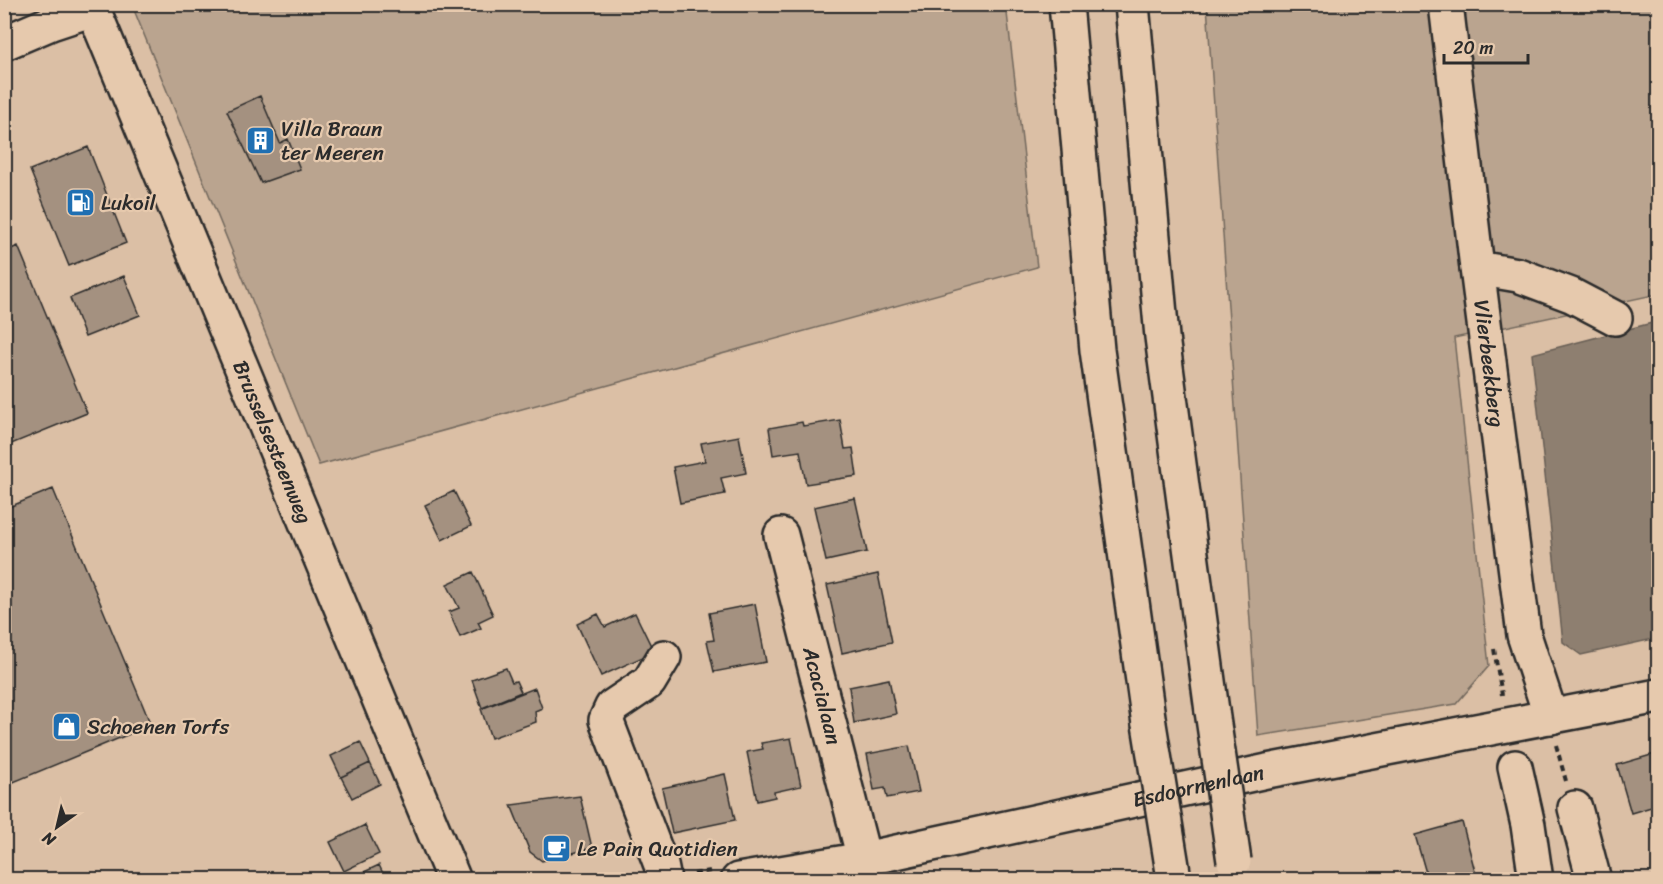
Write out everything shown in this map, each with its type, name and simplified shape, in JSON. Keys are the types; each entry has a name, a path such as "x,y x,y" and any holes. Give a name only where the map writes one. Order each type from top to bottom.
{"main road":[{"path":"1066,4 1097,350 1149,723 1174,876"},
{"path":"1132,4 1162,337 1212,711 1236,870"},
{"name":"Vlierbeekberg","path":"1446,4 1524,636 1552,727"},
{"path":"4,43 92,7"},
{"name":"Brusselsesteenweg","path":"92,7 454,879"},
{"path":"1477,268 1518,275 1571,295 1615,318"},
{"name":"Acacialaan","path":"781,535 864,859"},
{"path":"664,657 649,682 612,707 606,720 664,879"},
{"name":"Esdoornenlaan","path":"738,879 864,859 1267,771 1552,727 1659,696"},
{"path":"1515,767 1528,825 1536,879"},
{"path":"1575,808 1594,879"}],"path":[{"path":"1552,727 1575,808"}],"shaded area":[{"path":"132,5 1006,5 1037,267 319,465"},
{"path":"1207,5 1658,5 1658,294 1454,338 1489,666 1456,704 1258,736"},
{"path":"1652,323 1658,353 1658,638 1581,655 1563,642 1532,354"}],"building":[{"path":"4,4 19,4 5,10"},
{"name":"Villa Braun ter Meeren","path":"260,96 280,143 288,139 300,169 261,183 227,111"},
{"path":"88,147 126,243 69,266 30,170"},
{"path":"18,246 87,413 4,447 4,252"},
{"path":"124,276 140,315 85,337 70,298"},
{"path":"840,420 845,449 853,448 857,476 806,484 800,451 773,455 769,428 802,422 803,426"},
{"path":"739,436 746,473 721,478 725,494 680,503 673,467 705,461 701,443"},
{"path":"53,489 151,725 4,786 4,509"},
{"path":"454,491 471,526 442,540 425,505"},
{"path":"855,498 867,552 826,561 814,507"},
{"path":"473,572 493,615 478,622 481,628 460,637 449,612 459,608 447,584"},
{"path":"878,574 892,642 842,653 827,585"},
{"path":"755,604 766,662 714,672 707,641 714,640 709,613"},
{"path":"635,613 654,652 601,676 577,624 598,614 605,627"},
{"path":"506,668 512,682 516,681 521,692 482,708 472,680"},
{"path":"889,679 896,714 854,723 849,687"},
{"path":"535,688 542,708 535,711 536,722 491,738 481,709"},
{"path":"791,738 801,786 774,792 775,797 757,801 747,752 763,749 761,743"},
{"path":"360,742 370,763 341,777 331,756"},
{"path":"909,746 919,792 887,798 885,788 874,790 867,754"},
{"path":"1658,753 1658,805 1631,813 1617,765"},
{"path":"370,763 380,784 352,798 341,777"},
{"path":"725,774 735,820 672,833 662,788"},
{"path":"580,796 592,848 542,861 530,852 511,805"},
{"path":"1462,822 1476,875 1460,880 1428,880 1415,835"},
{"path":"365,825 379,854 344,871 330,842"},
{"path":"379,865 386,880 347,880"}],"place":[{"name":"Villa Braun ter Meeren","path":"260,141"},
{"name":"Lukoil","path":"80,203"},
{"name":"Schoenen Torfs","path":"66,727"},
{"name":"Le Pain Quotidien","path":"556,849"}]}
